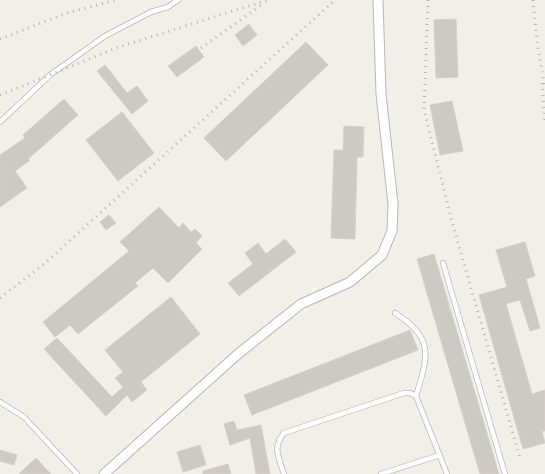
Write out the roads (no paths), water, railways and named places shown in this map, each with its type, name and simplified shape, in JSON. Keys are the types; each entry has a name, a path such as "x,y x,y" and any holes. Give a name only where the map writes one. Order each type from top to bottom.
{"street":[{"path":"104,474 238,354 301,304 350,282 382,255 392,232 393,204 381,94 378,0"}],"lane":[{"path":"0,122 50,74 105,36 151,12 168,7 178,0"},
{"path":"443,263 506,474"},
{"path":"395,313 412,323 420,333 425,344 425,358 416,396 448,474"},
{"path":"284,474 276,451 278,440 284,433 404,392 416,396"},
{"path":"0,402 24,417 77,474"},
{"path":"381,474 440,455"}],"railway":[{"path":"0,39 67,13 116,0"},
{"path":"0,95 119,47 268,0"},
{"path":"0,298 44,264 335,0"},
{"path":"428,0 424,110 452,222 520,458"},
{"path":"533,0 537,42 545,89"},
{"path":"201,48 263,4"},
{"path":"542,83 545,120"}]}
